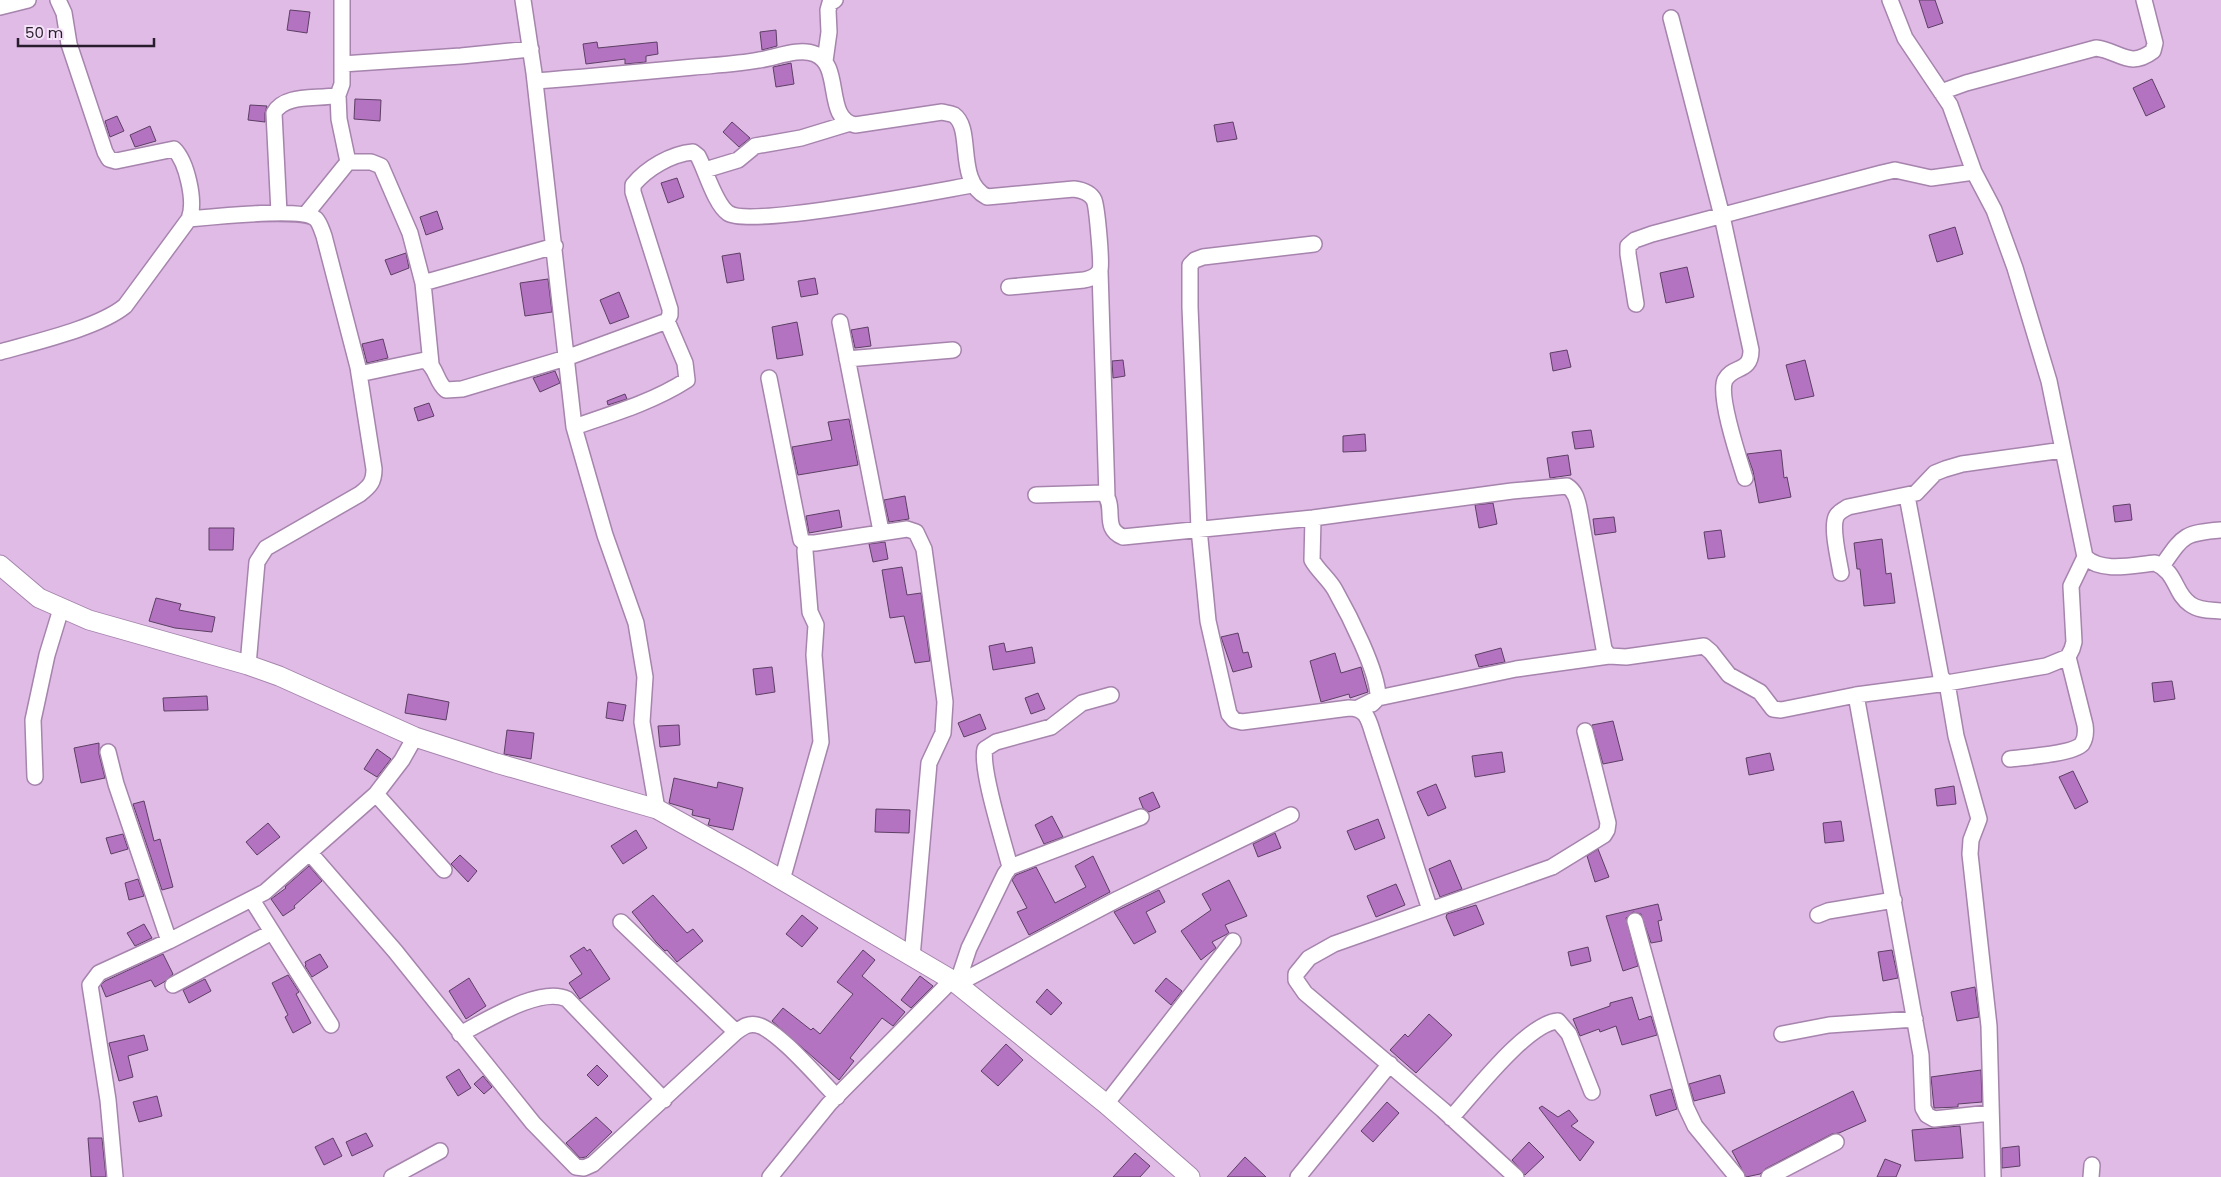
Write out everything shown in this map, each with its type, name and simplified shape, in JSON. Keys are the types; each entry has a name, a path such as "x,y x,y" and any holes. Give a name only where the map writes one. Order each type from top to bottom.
{"street":[{"path":"0,7 28,0"},
{"path":"0,352 60,334 117,313 125,306 189,219 193,210 193,202 184,166 174,149 116,161 110,159 105,152 69,44 64,13 58,0"},
{"path":"342,0 342,84 338,95 338,119 348,162"},
{"path":"523,0 531,48 555,246 574,427 605,535 636,622 645,677 642,722 657,809"},
{"path":"835,0 830,3 828,10 829,32 825,61 841,117 847,124"},
{"path":"1890,0 1905,38 1950,106 1974,172 1994,210 2015,268 2049,381 2085,556 2092,564 2103,566 2155,563 2169,571 2184,598 2191,605 2203,610 2221,611"},
{"path":"1942,92 1966,83 2096,48 2107,49 2124,58 2139,59 2153,51 2155,43 2144,0"},
{"path":"1670,18 1722,216 1752,350 1751,359 1746,366 1732,373 1726,379 1723,389 1725,406 1745,478"},
{"path":"342,64 461,56 531,48"},
{"path":"535,82 758,61 796,53 810,52 818,55 825,61"},
{"path":"279,213 274,113 277,108 288,101 338,95"},
{"path":"705,170 738,160 755,146 801,138 847,124 855,125 942,112 952,114 958,119 961,127 972,185 978,192 987,197 1074,189 1083,190 1095,201 1100,271 1107,497 1111,527 1115,534 1123,538 1313,518 1512,491 1567,486 1572,489 1576,496 1579,508 1604,649 1609,656"},
{"path":"348,162 377,163 385,171 408,222 423,283 431,364 441,386 451,391 481,384 566,358 667,321 670,309 633,192 633,185 649,170 685,153 693,152 698,156 722,209 730,215 741,217 759,217 823,210 972,185"},
{"path":"306,214 348,162"},
{"path":"1636,304 1628,246 1635,240 1895,170 1931,178 1974,172"},
{"path":"189,219 279,213 306,214 316,219 324,236 360,374 374,479 371,485 360,494 266,548 259,555 255,579 248,664"},
{"path":"1314,244 1203,257 1195,260 1190,265 1199,529 1208,621 1229,714 1234,720 1251,722 1288,715 1361,710 1378,698 1516,669 1609,656 1626,657 1704,646 1729,675 1760,692 1773,709 1791,708 1856,695 1947,683 2046,666 2068,657"},
{"path":"423,283 555,246"},
{"path":"1009,287 1084,280 1094,277 1100,271"},
{"path":"574,427 627,409 672,390 687,380 685,363 667,321"},
{"path":"840,322 881,532"},
{"path":"847,359 954,350"},
{"path":"360,374 417,361 425,360 431,364"},
{"path":"769,378 797,531 801,540 806,544 907,529 916,532 924,548 945,702 943,733 929,763 912,957"},
{"path":"1841,573 1835,527 1836,518 1840,511 1848,507 1916,493 1935,473 1962,464 2063,450"},
{"path":"1036,495 1097,492 1104,493 1107,497"},
{"path":"1907,496 1941,677 1947,683 1956,736 1979,819 1970,847 1989,1026 1993,1177"},
{"path":"1313,518 1312,560 1335,589 1372,668 1378,688 1378,698"},
{"path":"2162,566 2185,537 2192,533 2221,530"},
{"path":"782,880 820,742 814,655 816,624 810,612 806,544"},
{"path":"2010,759 2071,750 2083,742 2086,735 2068,657 2074,642 2071,586 2085,556"},
{"path":"0,565 39,598 89,620 248,664 279,676 415,738 657,809 782,880 954,982 1106,1104 1190,1177"},
{"path":"35,777 33,720 47,655 61,609"},
{"path":"954,982 1010,867 987,775 983,754 984,749 996,742 1051,727 1082,703 1112,695"},
{"path":"1856,695 1921,1055 1924,1108 1927,1115 1934,1120 1990,1114"},
{"path":"1361,710 1374,737 1430,910"},
{"path":"1516,1177 1390,1064 1305,993 1296,980 1296,974 1301,965 1318,952 1552,867 1604,835 1608,823 1585,730"},
{"path":"115,1177 108,1100 90,985 99,973 252,900 278,882 376,794 402,760 415,738"},
{"path":"108,752 122,801 169,941"},
{"path":"376,794 444,870"},
{"path":"770,1177 836,1096 954,982 1118,899 1291,815"},
{"path":"1010,867 1141,817"},
{"path":"310,853 395,951 533,1124 576,1167 584,1168 593,1164 736,1032 744,1026 751,1024 759,1025 774,1033 836,1096"},
{"path":"252,900 331,1025"},
{"path":"1818,915 1828,911 1894,900"},
{"path":"1635,921 1686,1107 1695,1126 1737,1177"},
{"path":"621,922 736,1032"},
{"path":"173,985 272,932"},
{"path":"1106,1104 1233,941"},
{"path":"460,1034 531,999 546,995 559,995 567,999 664,1100"},
{"path":"1782,1034 1829,1025 1915,1019"},
{"path":"1451,1118 1508,1054 1530,1035 1551,1022 1558,1022 1570,1034 1592,1092"},
{"path":"1298,1177 1390,1064"},
{"path":"1769,1177 1836,1142"},
{"path":"392,1177 440,1150"}],"building":[{"path":"1919,0 1935,0 1943,23 1928,28"},
{"path":"290,10 310,12 307,33 287,30"},
{"path":"776,30 777,46 762,50 760,32"},
{"path":"597,42 598,48 657,42 658,54 646,56 646,62 625,64 625,59 586,64 583,44"},
{"path":"791,63 794,84 776,87 773,67"},
{"path":"2152,79 2165,107 2146,116 2133,88"},
{"path":"355,99 381,100 380,121 354,119"},
{"path":"250,105 267,106 265,122 248,120"},
{"path":"117,116 124,131 110,137 105,121"},
{"path":"732,122 750,138 739,147 723,132"},
{"path":"1233,122 1237,139 1217,142 1214,125"},
{"path":"150,126 156,141 135,147 130,135"},
{"path":"677,178 684,197 668,203 661,183"},
{"path":"437,211 443,229 426,235 420,217"},
{"path":"1955,227 1963,254 1937,262 1929,235"},
{"path":"406,253 409,268 391,275 385,260"},
{"path":"740,253 744,280 727,283 722,256"},
{"path":"1687,267 1694,297 1666,303 1660,273"},
{"path":"815,278 818,294 801,297 798,281"},
{"path":"548,279 552,312 525,316 520,283"},
{"path":"619,292 629,317 610,324 600,300"},
{"path":"797,322 803,355 777,359 772,327"},
{"path":"868,327 871,346 855,348 851,330"},
{"path":"383,339 388,358 367,363 362,344"},
{"path":"1567,350 1571,367 1553,371 1550,353"},
{"path":"1123,360 1125,376 1113,378 1112,361"},
{"path":"1805,360 1814,396 1795,400 1786,365"},
{"path":"555,371 560,383 540,392 533,378"},
{"path":"625,394 627,399 608,405 607,401"},
{"path":"429,403 434,416 418,421 414,408"},
{"path":"849,419 858,465 798,475 792,447 832,440 828,422"},
{"path":"1591,430 1594,447 1575,449 1572,432"},
{"path":"1365,434 1366,451 1343,452 1343,436"},
{"path":"1781,450 1784,478 1787,477 1791,497 1759,503 1753,471 1747,454"},
{"path":"1568,455 1571,475 1550,478 1547,458"},
{"path":"905,496 909,519 889,522 884,500"},
{"path":"1493,503 1497,524 1479,528 1475,505"},
{"path":"2130,504 2132,520 2115,522 2113,506"},
{"path":"839,510 842,527 809,533 806,516"},
{"path":"1614,517 1616,532 1595,535 1593,519"},
{"path":"209,528 234,528 233,550 209,550"},
{"path":"1721,530 1725,557 1708,559 1704,532"},
{"path":"1882,539 1886,574 1891,573 1895,603 1864,606 1860,569 1857,569 1854,543"},
{"path":"885,542 888,559 873,562 869,544"},
{"path":"902,567 907,595 921,593 930,661 915,663 904,616 890,618 882,570"},
{"path":"156,598 181,604 179,610 215,617 212,632 175,628 149,621"},
{"path":"1238,633 1243,653 1248,652 1252,667 1233,672 1221,637"},
{"path":"1004,643 1006,652 1032,647 1035,663 993,670 989,646"},
{"path":"1501,648 1505,662 1479,667 1475,655"},
{"path":"1335,653 1341,673 1361,667 1368,692 1350,698 1349,694 1321,702 1310,661"},
{"path":"772,667 775,692 756,695 753,669"},
{"path":"2172,681 2175,699 2154,702 2152,683"},
{"path":"1038,693 1045,709 1031,714 1025,698"},
{"path":"408,694 449,702 446,720 405,713"},
{"path":"207,696 208,710 164,711 163,698"},
{"path":"608,702 626,705 623,721 606,718"},
{"path":"980,714 986,729 964,737 958,723"},
{"path":"1613,721 1623,760 1603,764 1592,725"},
{"path":"679,725 680,745 660,747 658,726"},
{"path":"507,730 534,733 531,759 504,754"},
{"path":"99,743 99,754 105,778 81,783 74,748"},
{"path":"377,749 391,759 377,777 364,769"},
{"path":"1502,752 1505,772 1475,777 1472,756"},
{"path":"1770,753 1774,770 1749,775 1746,758"},
{"path":"2073,771 2088,802 2075,809 2059,777"},
{"path":"674,778 717,788 718,782 743,788 733,830 708,825 710,819 692,815 693,810 669,803"},
{"path":"1436,784 1446,808 1428,816 1417,792"},
{"path":"1954,786 1956,804 1937,806 1935,789"},
{"path":"1153,792 1160,807 1149,812 1143,808 1139,798"},
{"path":"144,801 154,841 160,839 173,887 162,890 133,804"},
{"path":"876,809 910,810 909,833 875,832"},
{"path":"1052,816 1063,837 1044,844 1035,825"},
{"path":"1378,819 1385,838 1355,850 1347,831"},
{"path":"1841,821 1844,841 1825,843 1823,823"},
{"path":"268,823 280,837 257,855 246,842"},
{"path":"636,830 647,848 623,864 611,846"},
{"path":"1275,833 1281,848 1258,857 1253,844"},
{"path":"123,834 128,849 111,854 106,838"},
{"path":"1598,849 1609,877 1595,882 1587,856"},
{"path":"460,855 477,871 468,882 451,864"},
{"path":"1093,856 1110,892 1029,935 1017,912 1027,908 1012,880 1016,875 1036,867 1055,903 1086,887 1075,866"},
{"path":"1450,860 1462,889 1440,897 1429,869"},
{"path":"309,866 322,881 294,906 295,908 283,916 271,899 286,888"},
{"path":"138,879 144,896 129,900 125,883"},
{"path":"1229,880 1247,916 1225,925 1229,933 1212,942 1216,948 1201,960 1181,931 1211,910 1202,894"},
{"path":"1396,884 1405,905 1376,917 1367,896"},
{"path":"1159,890 1165,902 1146,912 1156,932 1134,944 1114,912"},
{"path":"653,895 687,933 693,929 703,941 677,962 667,950 665,951 656,942 632,912"},
{"path":"1658,904 1662,920 1658,921 1662,941 1651,943 1641,914 1633,912 1626,918 1638,966 1623,971 1606,916"},
{"path":"1476,905 1484,924 1454,936 1446,917 1447,914"},
{"path":"802,915 818,928 802,947 786,934"},
{"path":"144,924 152,938 135,946 127,933"},
{"path":"584,947 587,951 590,949 610,979 580,999 569,983 582,974 570,956"},
{"path":"1588,947 1591,961 1571,966 1568,952"},
{"path":"863,950 875,960 862,976 905,1012 893,1026 882,1018 850,1058 854,1061 839,1080 772,1021 783,1008 811,1030 813,1028 820,1034 853,994 837,982"},
{"path":"1892,950 1898,978 1883,981 1878,952"},
{"path":"163,954 173,974 164,982 155,987 151,980 106,997 101,985 105,981"},
{"path":"320,954 328,967 312,977 305,966 305,962"},
{"path":"288,975 299,992 296,994 311,1023 293,1033 285,1017 288,1015 272,983"},
{"path":"920,976 933,986 911,1008 901,1000"},
{"path":"469,978 486,1006 466,1019 449,991"},
{"path":"1166,978 1182,991 1171,1005 1155,991"},
{"path":"205,979 211,991 189,1003 183,990"},
{"path":"1975,987 1979,1017 1957,1021 1951,992"},
{"path":"1047,989 1062,1003 1051,1015 1036,1002"},
{"path":"1632,997 1639,1020 1651,1016 1657,1035 1622,1045 1616,1026 1600,1032 1599,1029 1580,1036 1573,1019 1610,1006 1610,1003"},
{"path":"1429,1014 1452,1035 1416,1073 1390,1050 1405,1034 1408,1037"},
{"path":"144,1035 148,1050 128,1056 133,1077 119,1081 109,1043"},
{"path":"1006,1044 1023,1060 998,1086 981,1071"},
{"path":"597,1065 608,1076 598,1086 587,1075"},
{"path":"459,1069 471,1088 458,1096 446,1077"},
{"path":"1981,1070 1982,1102 1958,1104 1958,1107 1934,1108 1931,1077"},
{"path":"1720,1075 1725,1093 1694,1101 1689,1084"},
{"path":"483,1076 492,1087 484,1094 474,1084"},
{"path":"1671,1089 1677,1109 1656,1116 1650,1095"},
{"path":"1853,1091 1866,1121 1839,1133 1832,1134 1765,1169 1760,1174 1746,1177 1732,1151"},
{"path":"157,1096 162,1116 139,1122 133,1102"},
{"path":"1387,1102 1399,1113 1373,1142 1361,1131"},
{"path":"1542,1106 1558,1117 1569,1110 1578,1121 1571,1126 1594,1142 1580,1161 1539,1108"},
{"path":"596,1117 612,1132 586,1157 580,1158 566,1143"},
{"path":"1960,1126 1963,1158 1915,1161 1912,1130"},
{"path":"366,1133 373,1146 352,1156 346,1142"},
{"path":"88,1138 102,1138 106,1177 91,1177"},
{"path":"333,1138 342,1156 324,1165 315,1147"},
{"path":"1529,1142 1544,1157 1525,1175 1512,1160"},
{"path":"2019,1146 2020,1166 2002,1168 2002,1148"},
{"path":"1135,1153 1150,1166 1140,1177 1113,1177"},
{"path":"1245,1157 1266,1177 1227,1177"},
{"path":"1885,1159 1901,1165 1896,1177 1877,1177"}]}
